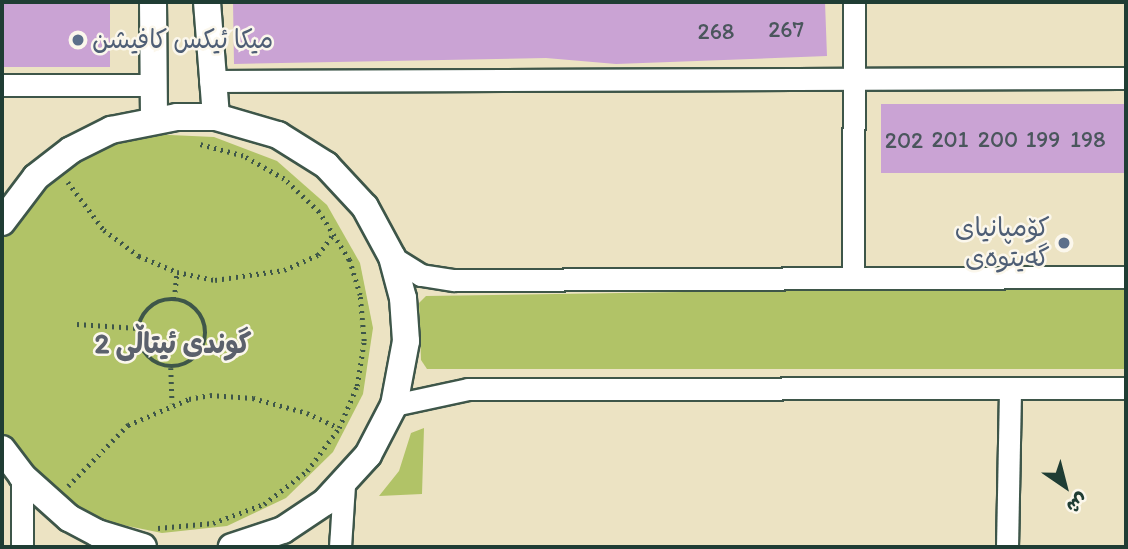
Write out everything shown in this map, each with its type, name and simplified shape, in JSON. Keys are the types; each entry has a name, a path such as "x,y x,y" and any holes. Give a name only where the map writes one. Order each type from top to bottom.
{"street":[{"path":"153,2 154,119"},
{"path":"206,2 210,81 216,117"},
{"path":"853,278 854,2"},
{"path":"210,81 1126,78"},
{"path":"2,85 152,85"},
{"path":"2,222 37,177 71,150 111,130 154,119 216,117 278,135 326,165 365,207 392,257 403,298 406,341 394,405 368,456 344,485 305,517 252,544 232,547"},
{"path":"392,257 421,275 454,280 1126,277"},
{"path":"1007,547 1010,388"},
{"path":"394,405 468,389 1126,388"},
{"path":"2,449 22,477 69,518 105,540 145,536"},
{"path":"22,477 22,547"},
{"path":"340,547 344,485"}],"path":[{"path":"145,536 213,523 264,504 307,471 339,428 357,386 364,341 360,295 349,260 319,212 285,179 243,156 184,144"},
{"path":"72,171 61,177 104,230 139,256 177,272 215,280 284,270 318,255 333,234"},
{"path":"174,299 177,272"},
{"path":"174,299 195,308 206,328 201,351 183,366 171,368 143,353 138,328 153,304 174,299"},
{"path":"77,324 138,328"},
{"path":"171,368 172,403"},
{"path":"59,493 128,425 172,403 210,395 254,398 307,413 339,428"}],"green space":[{"path":"148,134 214,137 277,161 327,205 360,263 373,328 363,394 333,452 286,498 227,526 162,533 98,520 42,487 2,439 2,232 30,192 84,153"},
{"path":"817,290 1126,290 1126,369 427,369 421,360 419,303 426,296"},
{"path":"424,428 422,494 379,496 399,471 411,433"}],"building":[{"path":"2,2 110,2 110,67 2,67"},
{"path":"233,2 825,2 827,56 616,64 546,58 234,64"},
{"path":"881,104 1126,104 1126,173 881,173"}],"place":[{"name":"میکا ئیکس کافیشن","path":"78,40"},
{"name":"کۆمپانیای گەیتوەی","path":"1064,243"}],"district":[{"name":"گوندی ئیتاڵی 2","path":"173,343"}]}
